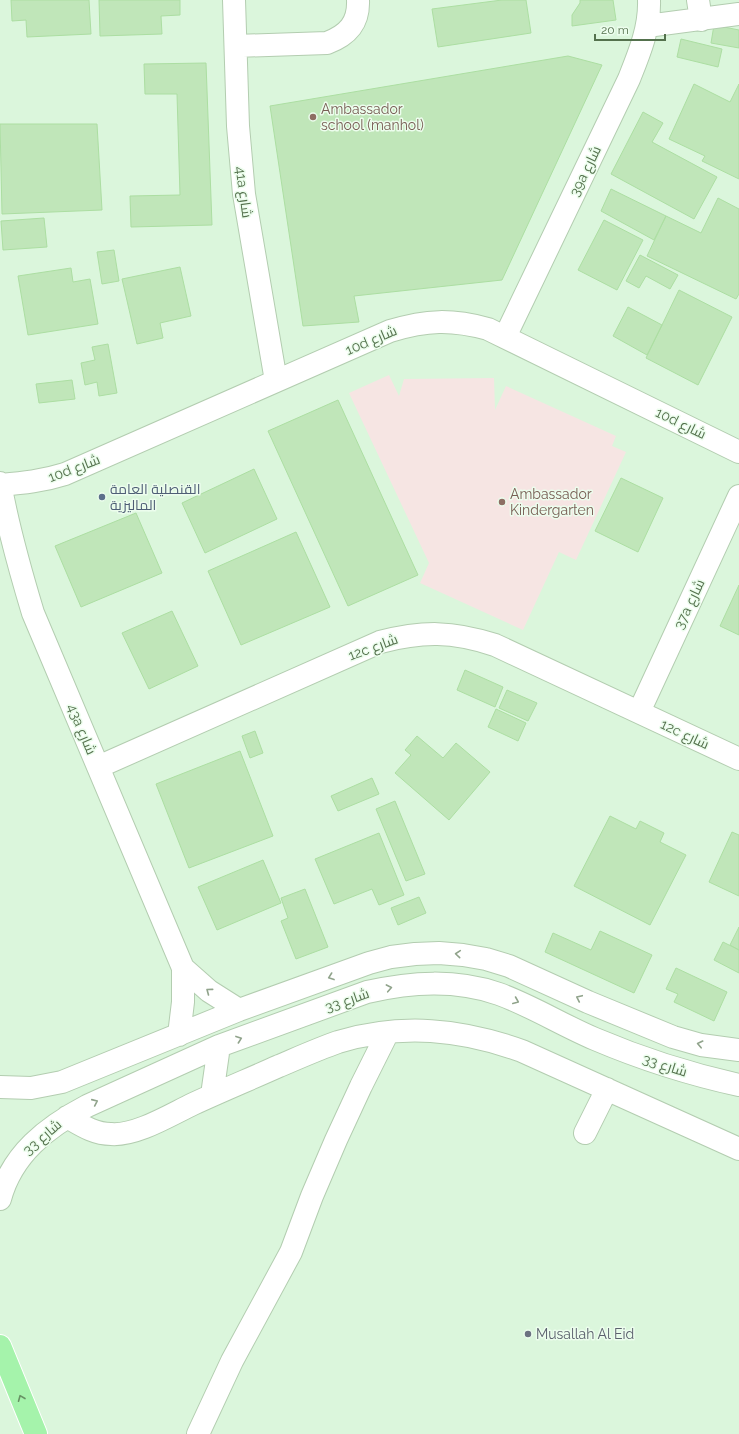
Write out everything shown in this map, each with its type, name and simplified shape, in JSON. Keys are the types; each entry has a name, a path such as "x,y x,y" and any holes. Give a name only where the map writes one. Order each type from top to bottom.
{"main road":[{"path":"0,1346 36,1434"}],"street":[{"name":"41a شارع","path":"234,0 238,126 244,194 276,381"},
{"path":"236,46 327,43 339,39 348,31 355,20 358,9 358,0"},
{"name":"39a شارع","path":"505,337 629,79 643,44 647,26 649,0"},
{"path":"647,26 700,10 739,14"},
{"name":"10d شارع","path":"0,484 28,483 47,480 65,474 390,331 409,325 448,321 488,329 739,452"},
{"name":"43a شارع","path":"0,484 14,550 33,613 182,968 183,1002 179,1035"},
{"name":"37a شارع","path":"639,712 739,496"},
{"name":"12c شارع","path":"98,767 380,642 402,636 426,633 450,634 473,638 495,645 739,759"},
{"name":"شارع 33","path":"0,1087 31,1088 62,1082 238,1010 369,963 415,954 455,954 486,959 509,966 588,1002 673,1037 701,1045 739,1050"},
{"name":"43a شارع","path":"182,968 209,991 238,1010"},
{"name":"شارع 33","path":"0,1199 9,1177 9,1157 67,1116 220,1046 367,992 411,984 455,985 498,994 594,1039 633,1054 671,1068 739,1085"},
{"path":"67,1116 92,1131 107,1134 122,1134 142,1128 212,1095 337,1043 362,1036 388,1032 421,1030 473,1035 522,1050 739,1149"},
{"path":"198,1434 232,1361 291,1252 312,1196 336,1140 388,1032"},
{"path":"212,1095 220,1046"},
{"path":"585,1133 607,1089"}],"shaded area":[{"path":"0,0 739,0 739,1434 0,1434"},
{"name":"Ambassador Kindergarten","path":"389,375 399,396 404,379 494,378 495,410 506,386 616,436 612,446 626,452 576,560 559,552 523,630 420,583 429,563 349,393"}],"building":[{"path":"11,0 89,0 91,34 27,37 26,20 12,21"},
{"path":"99,0 180,0 180,15 161,16 162,34 100,36"},
{"path":"502,0 526,0 531,33 438,47 432,9"},
{"path":"580,0 613,0 616,20 572,26 572,15 580,3"},
{"path":"714,25 739,30 739,48 711,43"},
{"path":"681,39 722,49 718,67 677,57"},
{"path":"568,56 602,65 502,280 354,296 359,322 303,326 270,106"},
{"path":"206,63 212,225 131,227 130,196 180,195 177,94 145,94 144,64"},
{"path":"694,84 730,102 739,84 739,179 702,161 705,156 669,139"},
{"path":"643,112 663,123 652,142 717,177 694,219 611,174"},
{"path":"0,124 97,124 102,210 2,214"},
{"path":"611,189 666,216 654,240 601,211"},
{"path":"718,198 739,209 739,294 736,299 647,256 666,216 701,233"},
{"path":"44,218 47,247 3,250 1,221"},
{"path":"604,220 643,240 617,290 578,270"},
{"path":"114,250 119,281 102,284 97,252"},
{"path":"640,255 678,275 670,289 646,276 639,288 626,281"},
{"path":"180,267 191,316 160,323 163,338 137,344 122,279"},
{"path":"71,268 73,282 90,279 98,324 28,335 18,276"},
{"path":"679,290 732,317 698,385 646,358"},
{"path":"628,307 662,325 647,355 613,336"},
{"path":"108,344 117,393 99,396 97,382 85,385 81,363 95,360 92,347"},
{"path":"72,380 75,399 39,403 36,384"},
{"path":"338,400 418,575 348,606 268,431"},
{"path":"254,469 277,519 205,553 182,503"},
{"path":"621,478 663,498 638,552 595,531"},
{"path":"136,513 162,573 81,607 55,546"},
{"path":"296,532 330,607 241,645 208,571"},
{"path":"739,585 739,635 720,626"},
{"path":"172,611 198,666 149,689 122,633"},
{"path":"465,670 503,687 495,707 457,690"},
{"path":"507,690 537,703 528,721 499,708"},
{"path":"496,709 526,723 518,741 488,727"},
{"path":"255,731 263,753 250,758 242,736"},
{"path":"417,736 443,758 456,743 490,772 449,820 395,773 411,755 405,750"},
{"path":"240,751 273,836 189,868 156,784"},
{"path":"372,778 379,794 338,811 331,796"},
{"path":"395,801 425,874 406,881 376,809"},
{"path":"610,816 636,829 640,821 664,833 660,842 686,855 650,925 574,886"},
{"path":"732,832 739,835 739,896 709,882"},
{"path":"379,833 404,895 379,905 372,889 334,904 315,859"},
{"path":"263,860 281,903 217,930 198,887"},
{"path":"305,889 328,947 296,959 281,921 288,918 281,898"},
{"path":"419,897 426,913 398,925 391,908"},
{"path":"739,927 739,950 730,945"},
{"path":"600,931 652,955 634,993 545,952 553,933 591,950"},
{"path":"723,942 739,950 739,973 714,960"},
{"path":"676,968 727,992 714,1021 674,1002 678,994 666,989"}],"place":[{"name":"Ambassador school (manhol)","path":"313,117"},
{"name":"القنصلية العامة الماليزية","path":"102,497"},
{"name":"Ambassador Kindergarten","path":"502,502"},
{"name":"Musallah Al Eid","path":"528,1334"}]}
